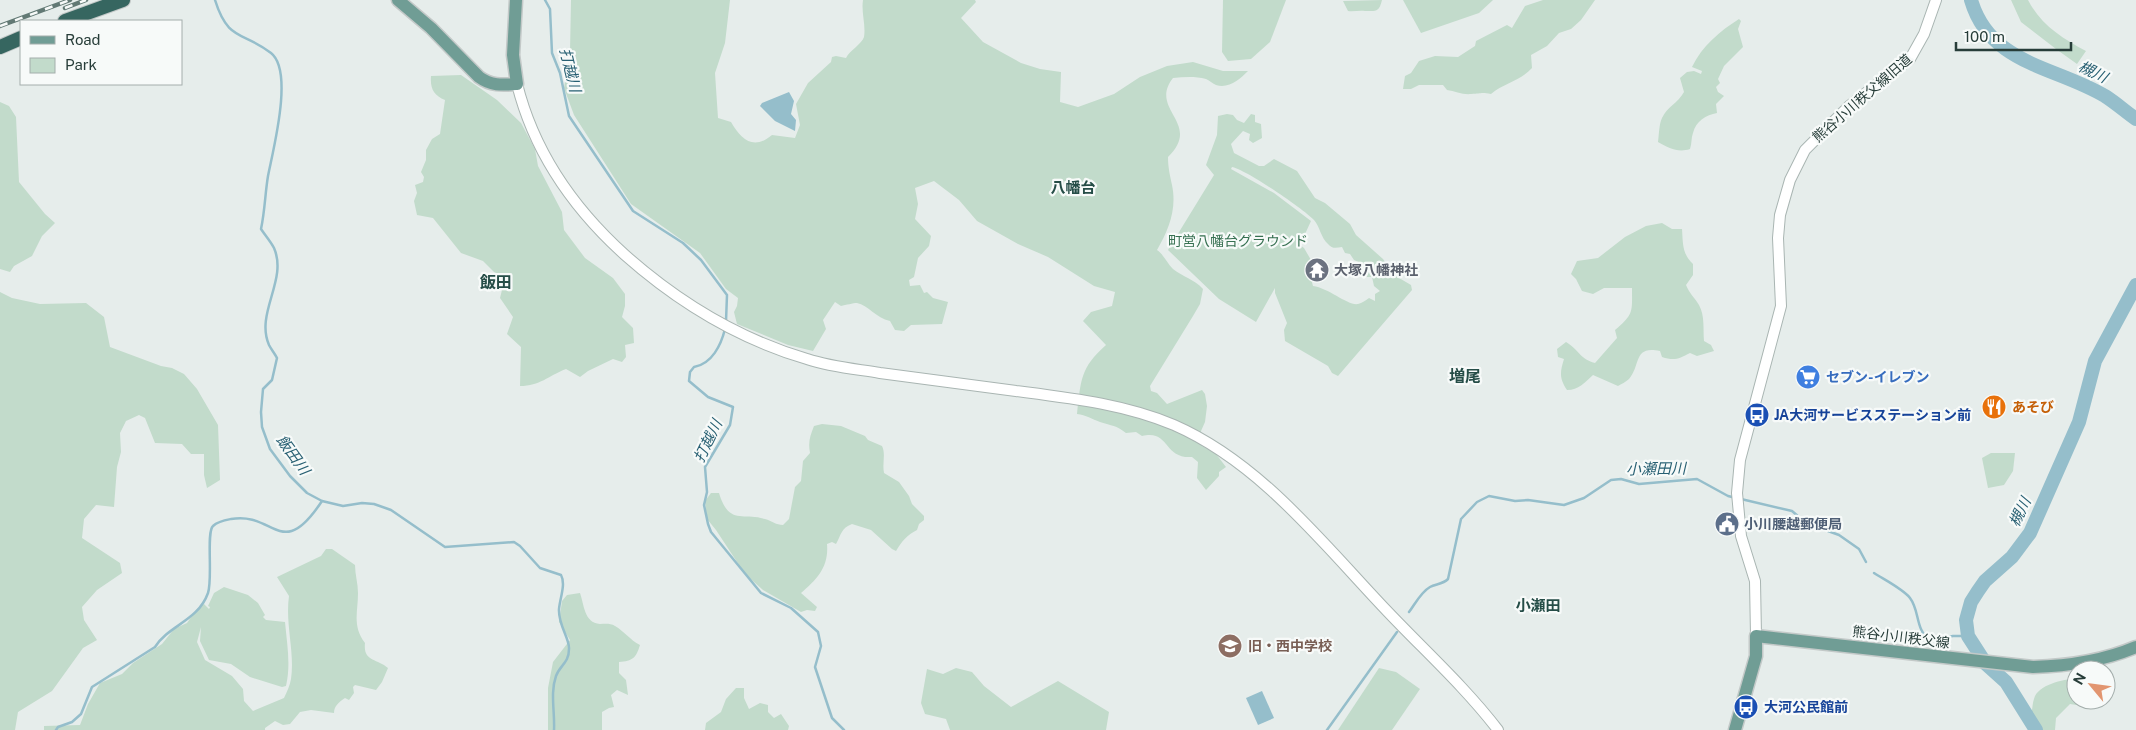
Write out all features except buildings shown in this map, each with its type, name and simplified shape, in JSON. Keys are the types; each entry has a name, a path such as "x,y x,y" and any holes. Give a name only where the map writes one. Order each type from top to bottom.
{"highway":[{"path":"68,20 122,0"},
{"path":"0,47 20,38"}],"main road":[{"path":"398,0 430,28 479,77 492,85 517,84 513,55 516,0"},
{"path":"1735,730 1756,656 1756,636"},
{"name":"熊谷小川秩父線","path":"1756,636 2033,667 2095,661 2136,646"}],"street":[{"name":"熊谷小川秩父線旧道","path":"1756,636 1756,594 1752,568 1742,536 1737,493 1740,460 1781,306 1778,238 1780,215 1790,180 1805,150 1849,106 1910,59 1924,34 1936,0"},
{"path":"517,84 521,100 546,158 562,186 607,239 643,271 693,307 729,328 808,360 865,371 1096,402 1149,416 1198,437 1239,463 1273,491 1468,693 1498,730"}],"green space":[{"path":"571,0 730,0 725,43 715,73 718,118 731,122 743,138 753,142 765,140 772,135 795,138 800,125 796,104 808,83 831,62 832,57 846,58 863,40 863,0 975,0 976,2 961,18 983,42 1021,63 1040,69 1061,72 1060,102 1078,107 1114,94 1140,77 1167,66 1193,62 1223,71 1248,71 1238,80 1225,86 1216,85 1198,77 1185,77 1173,78 1167,89 1167,99 1180,135 1177,145 1168,157 1173,194 1173,211 1157,250 1173,269 1203,289 1200,304 1150,386 1151,391 1157,393 1167,404 1202,390 1205,394 1207,406 1205,422 1201,431 1202,446 1216,454 1226,467 1219,472 1219,476 1206,490 1197,478 1198,462 1192,457 1176,454 1158,437 1151,435 1142,436 1136,432 1126,433 1117,427 1077,414 1083,375 1097,353 1106,345 1083,321 1091,312 1112,306 1115,292 1094,286 1048,257 1018,244 977,221 959,200 934,181 915,188 918,204 915,219 931,236 929,246 918,258 914,277 909,280 910,286 920,285 924,293 927,292 933,298 948,302 942,324 911,325 904,331 895,330 890,321 880,317 861,304 855,303 841,306 835,302 823,320 826,329 813,351 788,345 737,324 734,312 738,298 726,289 700,253 631,204 574,115 564,88 570,52"},
{"path":"1223,0 1286,0 1270,42 1251,59 1228,61 1222,52"},
{"path":"1382,0 1378,9 1371,11 1348,11 1343,1"},
{"path":"1403,0 1493,0 1479,13 1421,33"},
{"path":"1543,0 1595,0 1581,20 1571,29 1559,33 1547,46 1531,55 1532,68 1522,76 1491,94 1462,93 1447,90 1443,85 1419,85 1411,89 1403,89 1405,76 1411,73 1419,61 1435,56 1458,57 1475,46 1476,41 1507,25 1512,28 1525,6"},
{"path":"2011,0 2028,0 2046,24 2086,51 2077,64 2021,22"},
{"path":"1739,19 1741,21 1738,29 1743,47 1724,66 1718,79 1720,83 1716,87 1718,92 1724,96 1716,104 1717,113 1705,117 1696,125 1690,149 1678,150 1658,142 1662,118 1684,92 1680,78 1687,72 1694,71 1701,74 1702,71 1692,67 1696,59 1718,34"},
{"path":"461,75 497,100 521,123 535,149 538,166 562,212 564,230 585,258 613,278 625,294 625,306 622,317 633,328 634,343 625,345 626,357 622,362 613,359 580,377 566,369 539,382 520,386 521,347 507,334 513,317 500,298 504,282 483,261 461,253 433,218 417,215 414,201 417,193 415,185 423,182 424,177 421,172 426,160 426,150 432,139 440,134 445,100 434,91 431,85 431,76"},
{"path":"0,102 9,106 16,117 19,182 45,214 55,223 42,236 32,256 14,266 10,272 0,269"},
{"name":"町営八幡台グラウンド","path":"1251,114 1255,115 1255,122 1261,124 1262,138 1253,143 1249,140 1250,134 1243,131 1231,144 1234,153 1259,166 1264,166 1274,159 1297,171 1315,198 1325,203 1350,224 1356,235 1383,259 1394,275 1411,285 1412,290 1338,376 1332,373 1328,366 1285,341 1284,330 1287,323 1275,293 1275,288 1256,322 1219,299 1168,250 1214,175 1206,165 1217,135 1218,116 1233,115 1237,120 1244,123","holes":["1232,167 1239,169 1299,207 1314,220 1324,239 1331,247 1342,247 1345,253 1350,254 1354,260 1363,264 1366,277 1372,277 1374,286 1380,291 1375,294 1375,301 1369,298 1359,304 1354,304 1313,286 1310,275 1306,272 1311,260 1300,245 1311,221 1274,193 1231,169"]},
{"path":"1662,223 1672,229 1682,229 1685,252 1693,264 1693,275 1686,285 1701,309 1704,341 1711,345 1714,351 1697,356 1690,353 1679,358 1670,359 1662,357 1660,351 1645,351 1641,354 1633,374 1618,386 1593,375 1578,387 1567,390 1561,375 1564,359 1558,357 1557,349 1566,342 1583,357 1595,363 1617,338 1615,330 1626,320 1632,308 1632,288 1604,288 1593,294 1582,291 1571,274 1577,261 1598,258 1625,237 1646,226"},
{"path":"0,292 12,298 40,304 86,303 104,317 110,347 161,366 172,368 184,374 197,389 218,425 220,480 207,488 204,475 204,454 191,454 182,444 155,443 145,418 139,415 126,421 120,433 121,452 117,467 114,507 96,505 84,519 82,538 120,563 122,573 97,590 82,607 84,620 97,640 83,648 52,691 18,712 15,730 0,730"},
{"path":"822,424 841,426 865,436 868,440 882,446 884,452 884,473 899,482 912,504 924,516 924,520 919,524 917,530 900,544 896,551 871,530 852,524 846,528 836,544 832,542 827,544 826,559 821,572 801,593 817,607 815,611 807,610 801,612 763,590 745,574 707,519 705,501 711,493 719,493 727,510 732,514 757,517 783,525 789,519 795,487 801,481 803,461 810,453 810,436 814,426"},
{"path":"1991,453 2015,453 2013,471 2004,485 1988,488 1982,458"},
{"path":"326,549 332,549 355,565 358,590 358,631 365,643 368,657 388,668 376,690 355,685 353,687 354,693 349,700 345,698 339,703 334,713 311,710 300,712 290,724 283,725 275,721 265,730 44,730 44,726 80,725 88,704 100,683 122,674 133,663 162,644 174,629 187,623 196,610 204,604 209,609 210,607 208,606 214,593 224,587 248,595 258,603 266,620 285,622 288,646 286,686 282,687 250,677 231,664 209,660 200,641 201,627 197,642 205,660 232,676 243,689 244,701 253,711 284,698 290,684 292,669 288,617 289,596 277,577 321,556"},
{"path":"580,593 588,617 591,620 595,623 613,625 640,645 633,658 628,661 619,662 619,673 626,680 628,695 617,690 611,695 614,707 602,712 602,730 548,730 548,688 553,662 570,640 559,622 562,601 567,595"},
{"path":"956,668 972,672 984,686 1011,707 1058,681 1109,712 1106,730 950,730 946,719 925,714 921,703 927,669 943,674"},
{"path":"1379,668 1396,672 1420,689 1392,730 1338,730"},
{"path":"2065,680 2066,708 2056,718 2055,730 2039,730 2031,719 2033,701 2036,694 2046,686"},
{"path":"736,688 744,688 744,698 749,709 760,703 768,705 768,712 774,718 781,714 789,726 788,730 705,730 706,723 721,712 726,699"}],"water":[{"path":"789,92 794,101 791,114 796,120 795,131 775,121 760,106 762,103"},
{"path":"1262,691 1274,718 1258,725 1246,698"}],"waterway":[{"name":"飯田川","path":"215,0 225,23 237,34 271,53 278,62 281,76 280,111 268,176 261,229 274,248 277,260 275,284 266,321 269,345 277,358 272,380 263,389 261,412 262,427 270,449 290,476 307,493 322,501 343,506 362,503 374,504 391,510 445,547 514,542 540,568 561,575 563,587 559,615 568,641 569,654 554,682 554,730"},
{"name":"打越川","path":"545,0 550,9 552,53 560,73 569,116 633,211 683,243 701,260 727,295 726,321"},
{"name":"槻川","path":"1971,0 1980,22 1993,38 2009,51 2026,61 2105,96 2136,119"},
{"name":"槻川","path":"2036,730 2006,682 1986,664 1968,636 1966,620 1971,602 1985,581 2012,557 2030,533 2079,422 2095,361 2136,285"},
{"name":"打越川","path":"725,329 715,353 706,362 694,367 690,372 689,381 708,397 733,407 730,425 705,467 707,492 704,505 708,524 711,532 761,593 791,608 818,632 821,646 815,667 832,718 844,730"},
{"name":"小瀬田川","path":"1409,612 1427,589 1448,579 1461,519 1477,502 1489,496 1515,501 1528,500 1564,505 1584,498 1611,480 1621,479 1639,484 1697,479 1728,496 1736,498"},
{"name":"小瀬田川","path":"1741,499 1792,511 1806,523 1839,535 1859,549 1866,562"},
{"path":"56,730 58,727 72,722 81,714 92,687 155,647 168,633 191,617 197,610 208,593 210,537 211,530 215,524 231,519 246,518 287,532 297,529 308,519 322,501"},
{"name":"小瀬田川","path":"1874,573 1910,598 1922,631 1930,640 1953,636 1968,636"},
{"name":"小瀬田川","path":"1327,730 1397,632"}],"railway":[{"path":"0,26 70,0"},
{"path":"65,8 86,0"}],"place":[{"name":"大塚八幡神社","path":"1317,270"},
{"name":"セブン-イレブン","path":"1808,377"},
{"name":"あそび","path":"1994,407"},
{"name":"JA大河サービスステーション前","path":"1757,415"},
{"name":"小川腰越郵便局","path":"1727,524"},
{"name":"旧・西中学校","path":"1230,646"},
{"name":"大河公民館前","path":"1746,707"}],"district":[{"name":"八幡台","path":"1073,188"},
{"name":"飯田","path":"496,282"},
{"name":"増尾","path":"1465,376"},
{"name":"小瀬田","path":"1538,606"}]}
